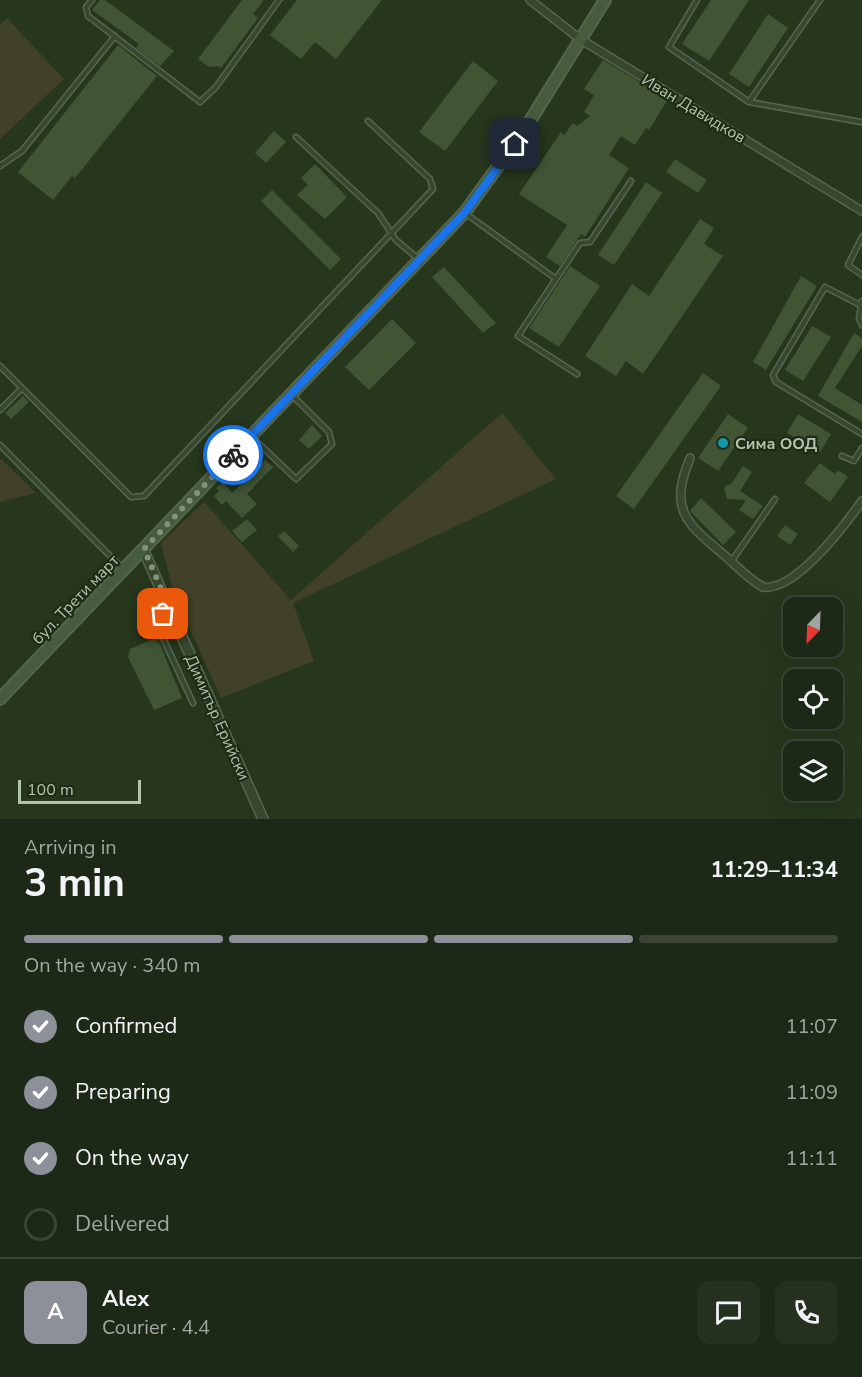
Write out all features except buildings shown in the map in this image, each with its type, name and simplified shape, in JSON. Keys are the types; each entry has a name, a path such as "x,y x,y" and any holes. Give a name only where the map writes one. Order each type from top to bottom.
{"main road":[{"name":"бул. Трети март","path":"1,697 465,212 519,138 605,0"}],"street":[{"name":"Иван Давидков","path":"530,0 580,39 862,211"},
{"path":"690,458 681,483 684,514 693,529 763,587 780,585 811,561 839,533 862,501"},
{"name":"Димитър Ерийски","path":"144,549 263,819"}],"lane":[{"path":"92,0 86,8 86,14 200,102 216,87 279,0"},
{"path":"697,0 669,47 749,102 861,122"},
{"path":"749,102 820,0"},
{"path":"0,166 22,152 115,36"},
{"path":"0,366 131,497 144,496 433,189 433,184 368,121"},
{"path":"296,137 378,213 391,234 420,261"},
{"path":"577,374 518,336 580,243 590,242 631,181"},
{"path":"465,212 556,279"},
{"path":"862,237 848,265 862,275"},
{"path":"862,325 859,318 861,303 825,287 773,375 776,382 862,434"},
{"path":"0,410 22,388"},
{"path":"251,436 296,479 332,444 329,432 291,393"},
{"path":"0,445 124,569"},
{"path":"842,456 853,461 862,448"},
{"path":"731,562 775,500"},
{"path":"170,609 160,617 157,625 192,703"}],"shaded area":[{"path":"7,18 64,79 0,139 0,25"},
{"path":"502,413 556,479 293,603 314,661 221,698 173,591 161,543 204,502 291,600"},
{"path":"0,458 36,493 0,502"}],"way so far":[{"path":"163,614 170,609 144,549 233,455"}],"place":[{"name":"Сима ООД","path":"723,443"}],"route":[{"path":"233,455 465,212 515,144"}]}
